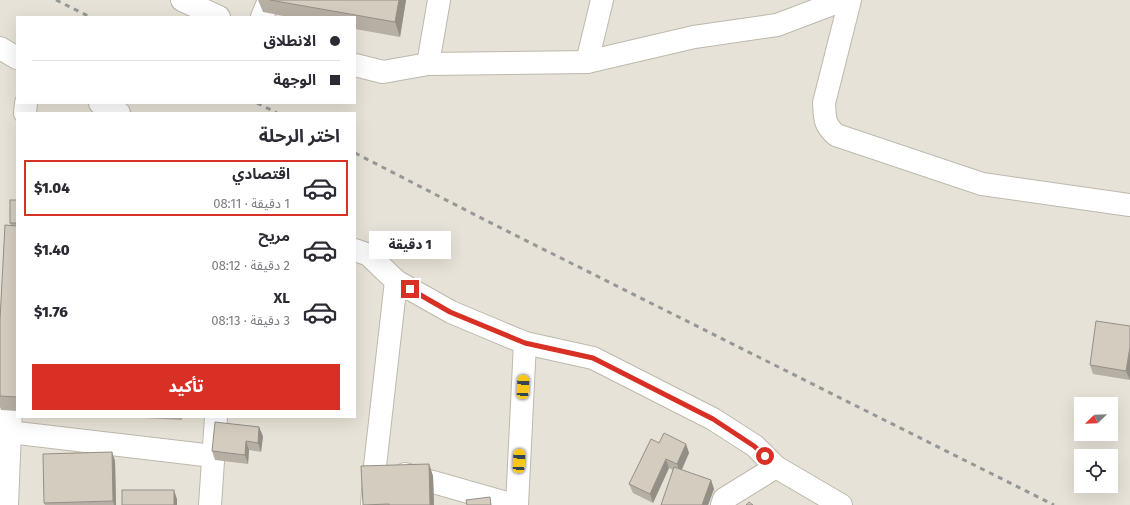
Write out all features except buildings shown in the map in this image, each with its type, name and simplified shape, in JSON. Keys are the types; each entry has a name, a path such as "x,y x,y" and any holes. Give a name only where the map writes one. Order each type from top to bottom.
{"street":[{"path":"182,0 217,16"},
{"path":"262,16 270,0"},
{"path":"428,64 439,0"},
{"path":"587,62 602,0"},
{"path":"356,65 383,72 428,64 587,62 694,37 777,25 842,0"},
{"path":"850,0 824,103 824,116 828,128 836,135 982,184 1130,205"},
{"path":"0,48 16,57"},
{"path":"102,104 117,112"},
{"path":"356,250 369,255 396,281 450,312 525,343 593,358 713,419 754,446 776,467 841,505"},
{"path":"372,505 396,281"},
{"path":"375,466 515,505 525,343"},
{"path":"7,505 5,432 13,362"},
{"path":"210,505 216,418"},
{"path":"5,432 213,456"},
{"path":"722,505 724,499 776,467"}],"shaded area":[{"path":"0,0 1130,0 1130,505 0,505"}],"railway":[{"path":"56,0 88,16"},
{"path":"259,104 275,112"},
{"path":"356,154 487,221 1054,505"}],"route":[{"path":"410,289 450,312 525,343 593,358 713,419 754,446 765,456"}]}
